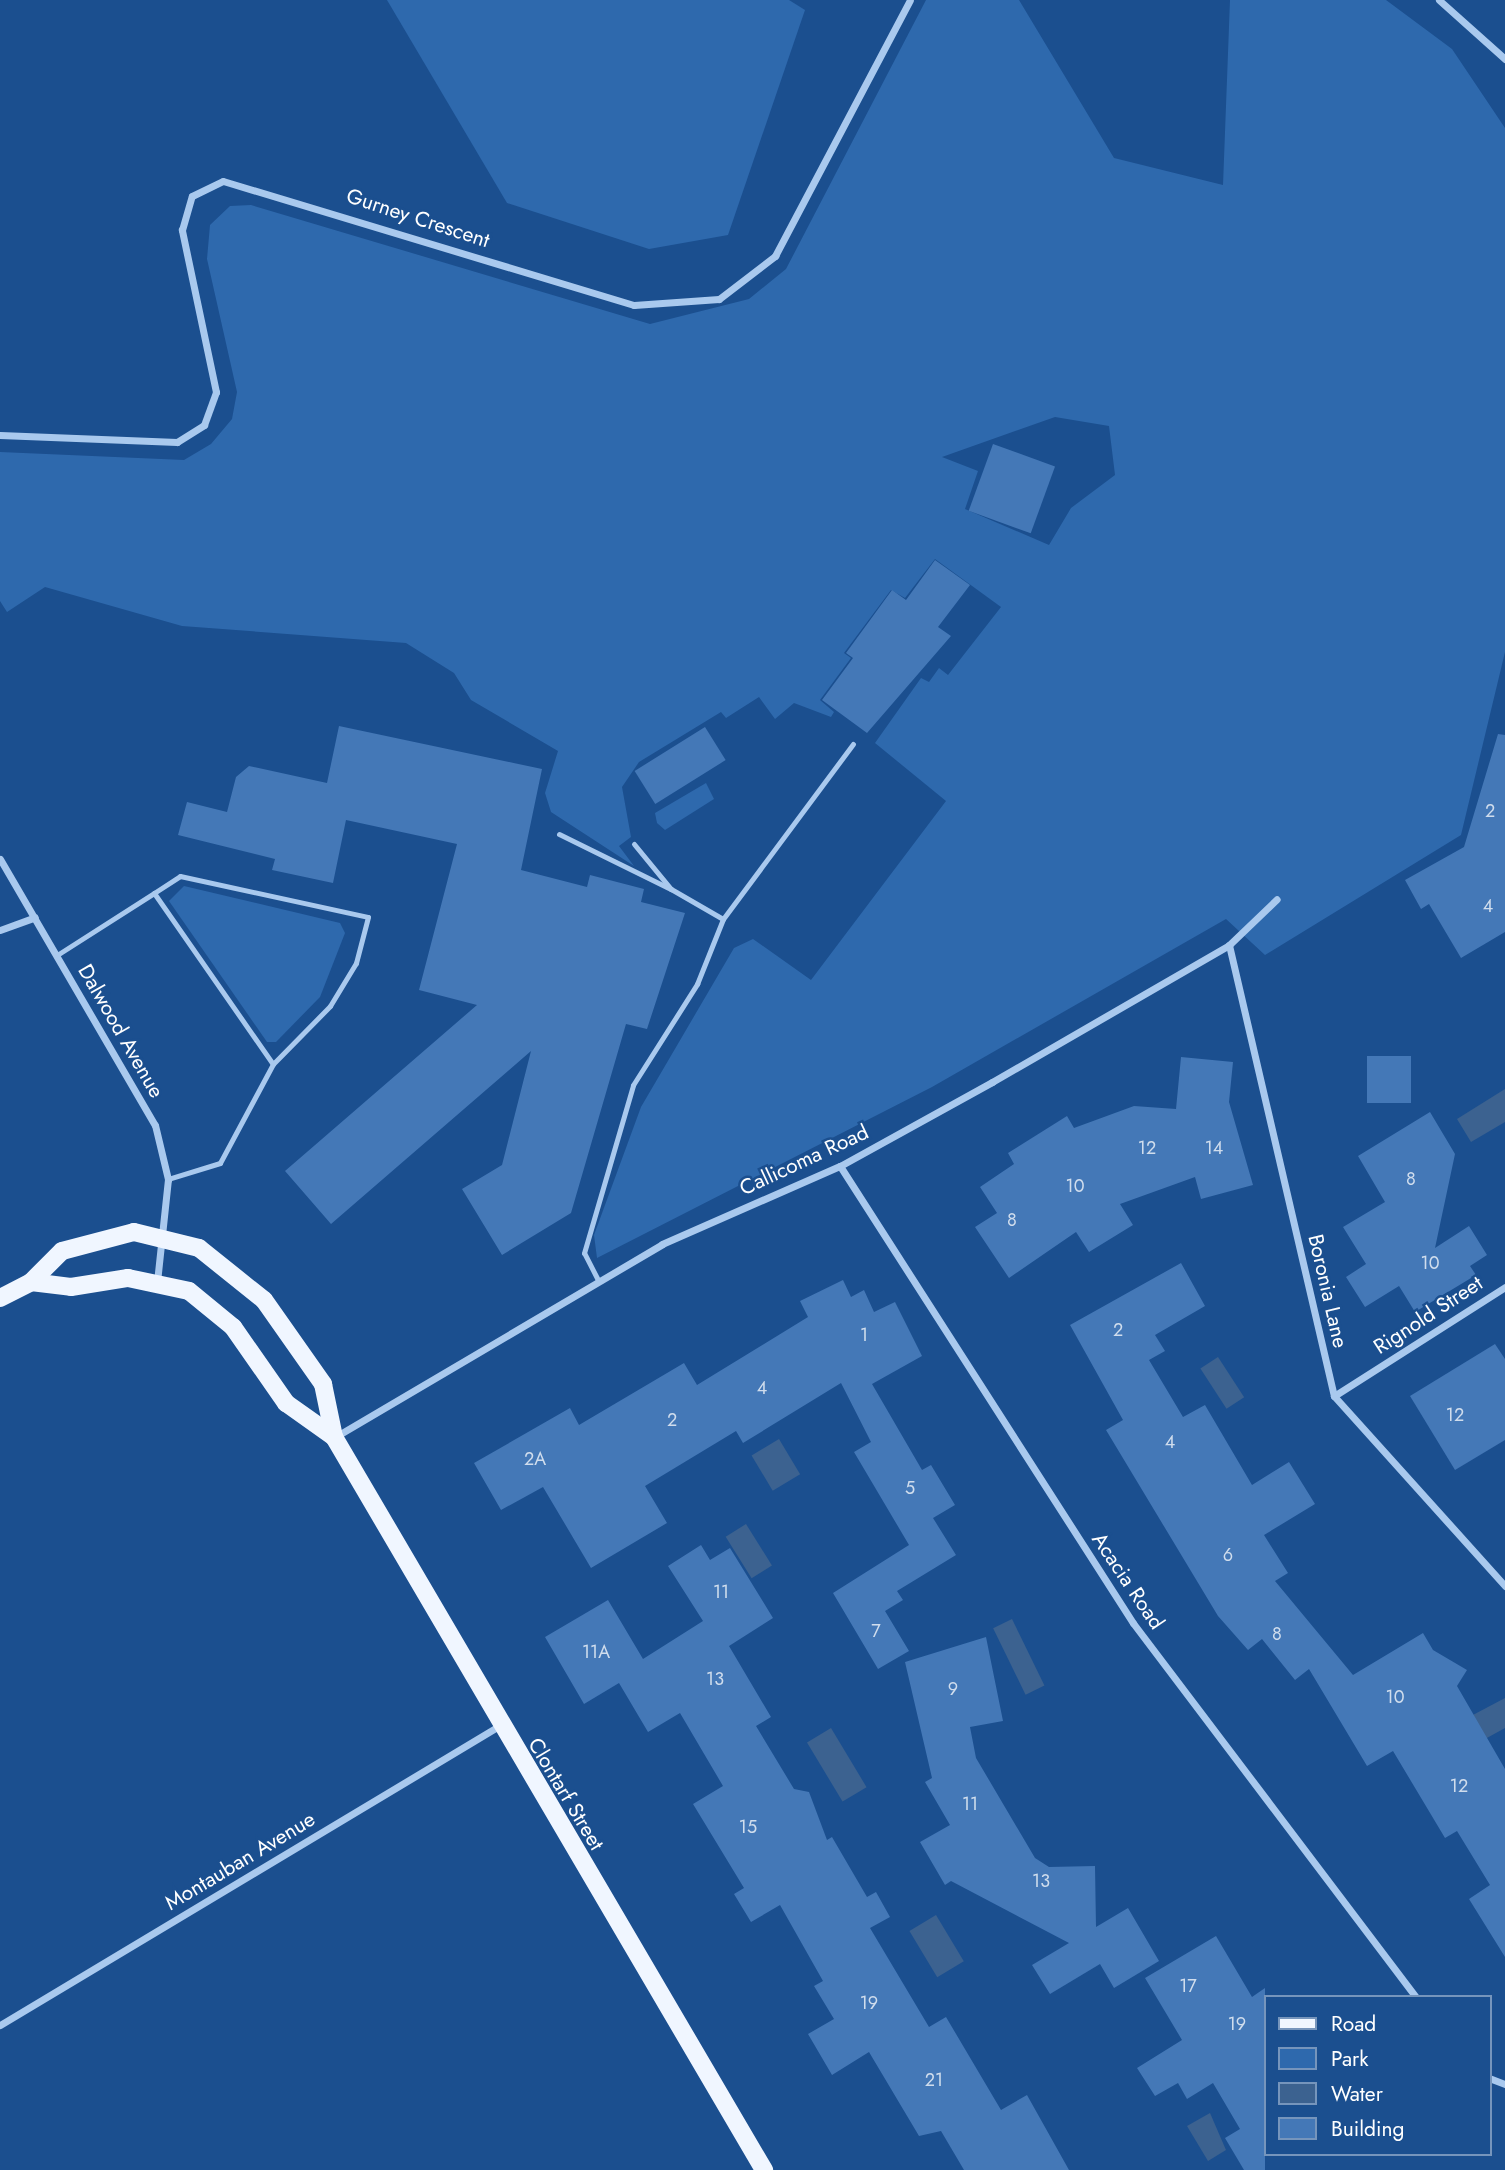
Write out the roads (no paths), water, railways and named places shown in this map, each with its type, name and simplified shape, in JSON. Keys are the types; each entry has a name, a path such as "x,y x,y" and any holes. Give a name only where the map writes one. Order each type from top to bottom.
{"main road":[{"path":"0,1298 31,1282 62,1251 102,1236 164,1235"},
{"name":"Clontarf Street","path":"164,1235 225,1264 264,1300 323,1384 334,1437 499,1726 764,2170"},
{"path":"31,1282 71,1287 100,1280 157,1282"},
{"name":"Clontarf Street","path":"157,1282 209,1305 249,1345 286,1403 334,1437"}],"street":[{"name":"Gurney Crescent","path":"0,435 164,443 204,425 216,392 182,230 192,196 223,181 634,305 719,299 775,256 909,0"},
{"path":"1439,0 1505,59"},
{"name":"Dalwood Avenue","path":"0,859 155,1125 168,1179 157,1282"},
{"name":"Callicoma Road","path":"334,1437 662,1244 840,1166 1229,946 1277,899"},
{"path":"0,929 35,917"},
{"name":"Boronia Lane","path":"1229,946 1334,1396 1505,1586"},
{"name":"Acacia Road","path":"840,1166 1133,1623 1414,1995"},
{"name":"Rignold Street","path":"1334,1396 1505,1287"},
{"name":"Montauban Avenue","path":"0,2025 499,1726"}],"lane":[{"path":"598,1280 584,1253 632,1085 697,984 723,919 853,744"},
{"path":"559,834 671,889 723,919"},
{"path":"634,844 671,889"},
{"path":"57,955 180,876 368,917 356,962 330,1006 273,1064 220,1163 168,1179"},
{"path":"155,893 273,1064"}],"water":[{"path":"1505,1089 1505,1122 1471,1142 1457,1119"},
{"path":"1218,1357 1244,1397 1227,1409 1200,1368"},
{"path":"779,1439 800,1474 773,1491 752,1455"},
{"path":"746,1524 772,1566 752,1578 726,1537"},
{"path":"1012,1619 1044,1686 1026,1695 993,1628"},
{"path":"1505,1698 1505,1728 1467,1749 1454,1725"},
{"path":"831,1728 867,1787 843,1802 807,1742"},
{"path":"936,1915 964,1961 937,1977 909,1931"},
{"path":"1210,2113 1226,2150 1208,2161 1187,2126"}]}
